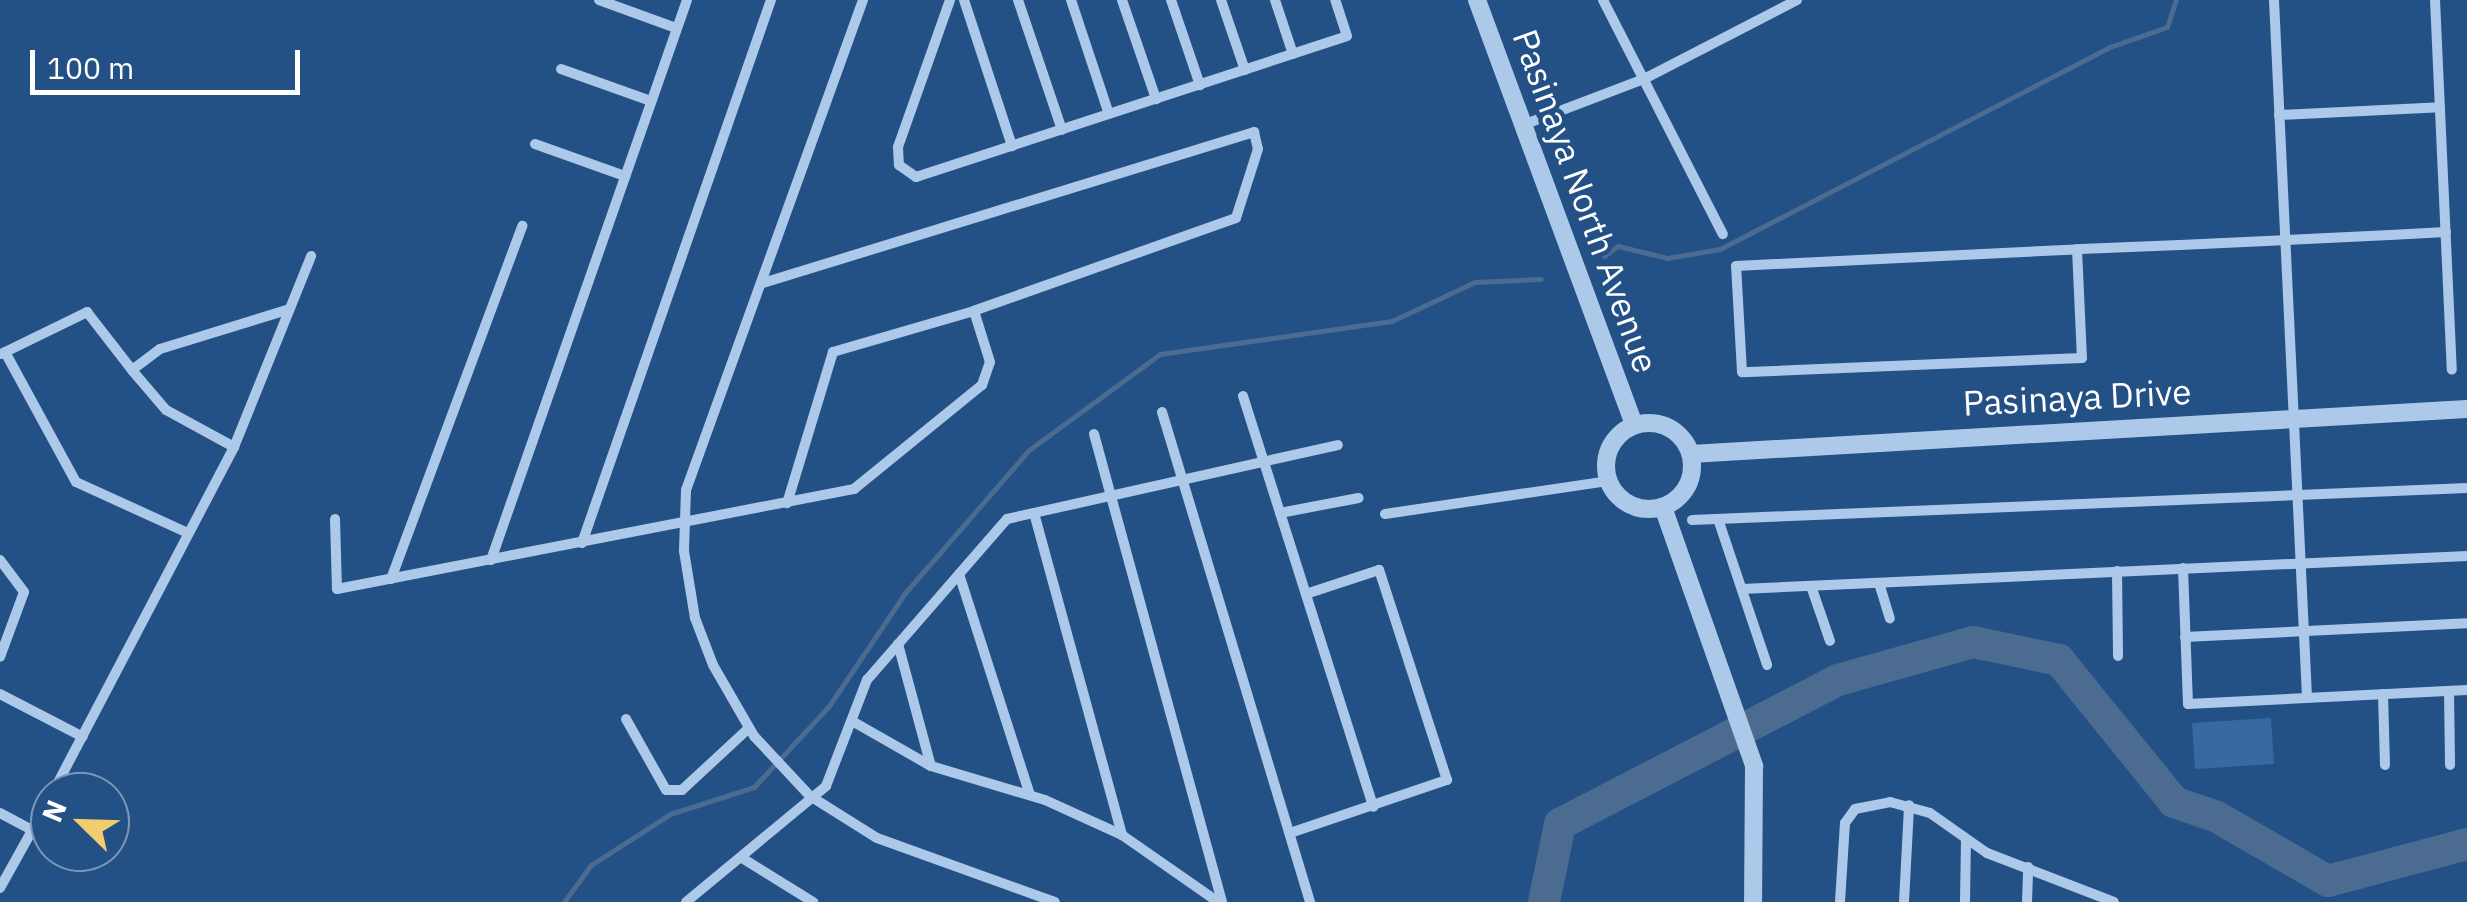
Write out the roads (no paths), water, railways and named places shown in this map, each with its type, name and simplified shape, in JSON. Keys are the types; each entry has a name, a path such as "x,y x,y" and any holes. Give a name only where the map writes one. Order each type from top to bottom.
{"street":[{"path":"599,0 676,28"},
{"path":"491,560 687,0"},
{"path":"582,543 771,0"},
{"path":"862,0 686,490 685,524 695,618 752,732 810,796 877,838 1055,902"},
{"path":"950,0 898,147 899,165 916,177 1347,36 1335,0"},
{"path":"964,0 1012,146"},
{"path":"1018,0 1062,130"},
{"path":"1071,0 1110,114"},
{"path":"1122,0 1156,99"},
{"path":"1171,0 1200,85"},
{"path":"1221,0 1244,70"},
{"path":"1275,0 1293,54"},
{"name":"Pasinaya North Avenue","path":"1477,0 1634,426"},
{"path":"1603,0 1723,234"},
{"path":"1522,125 1644,79 1797,0"},
{"path":"2274,0 2306,697"},
{"path":"2435,0 2452,370"},
{"path":"562,69 650,102"},
{"path":"2279,116 2440,107"},
{"path":"763,283 1254,132 1258,149 1236,218 974,311 833,352 786,503"},
{"path":"535,144 625,176"},
{"path":"391,579 522,226"},
{"path":"2077,250 2082,358 1742,372 1736,266 2446,232"},
{"path":"65,772 234,447 312,256"},
{"path":"132,370 160,350 287,310"},
{"path":"335,519 336,589 854,488 982,386 990,362 974,311"},
{"path":"188,533 76,482 2,353 87,312 166,410 234,447"},
{"path":"1243,396 1373,807"},
{"name":"Pasinaya Drive","path":"1691,454 2467,410"},
{"path":"1162,412 1310,902"},
{"path":"1634,426 1668,428 1691,454 1688,486 1664,507 1630,506 1608,481 1610,448 1634,426"},
{"path":"1094,434 1220,902"},
{"path":"686,902 826,786 867,680 1007,519 1265,465 1338,445"},
{"path":"1385,514 1608,481"},
{"path":"1692,520 2467,488"},
{"path":"1280,513 1359,498"},
{"path":"1664,507 1754,766 1753,902"},
{"path":"1034,513 1122,835"},
{"path":"1718,519 1768,665"},
{"path":"1742,589 2467,556"},
{"path":"0,560 24,592 0,656"},
{"path":"2183,568 2188,704 2467,690"},
{"path":"1290,833 1446,780 1379,570 1306,594"},
{"path":"2117,572 2118,656"},
{"path":"959,574 1030,795"},
{"path":"1879,582 1890,618"},
{"path":"1812,586 1830,641"},
{"path":"2185,637 2467,624"},
{"path":"898,644 931,766"},
{"path":"2448,691 2450,765"},
{"path":"0,694 83,738"},
{"path":"2383,694 2385,765"},
{"path":"626,719 666,790 682,790 752,732"},
{"path":"852,722 931,766 1030,795 1122,835 1220,902"},
{"path":"1840,902 1849,814 1890,802 1909,805 1966,840 2114,902"},
{"path":"1904,902 1909,805"},
{"path":"0,813 30,829"},
{"path":"0,888 30,834"},
{"path":"1965,902 1966,840"},
{"path":"742,858 809,901"},
{"path":"2026,902 2028,868"},
{"path":"2082,888 2082,902"}],"waterway":[{"path":"1604,256 1618,246 1667,258 1720,249 2110,47 2167,27 2176,0"},
{"path":"564,902 591,865 670,814 754,787 829,706 905,593 1029,450 1160,354 1392,321 1475,282 1541,279"},
{"path":"1544,902 1560,824 1838,680 1973,642 2059,660 2174,802 2217,817 2328,881 2467,844"}]}
